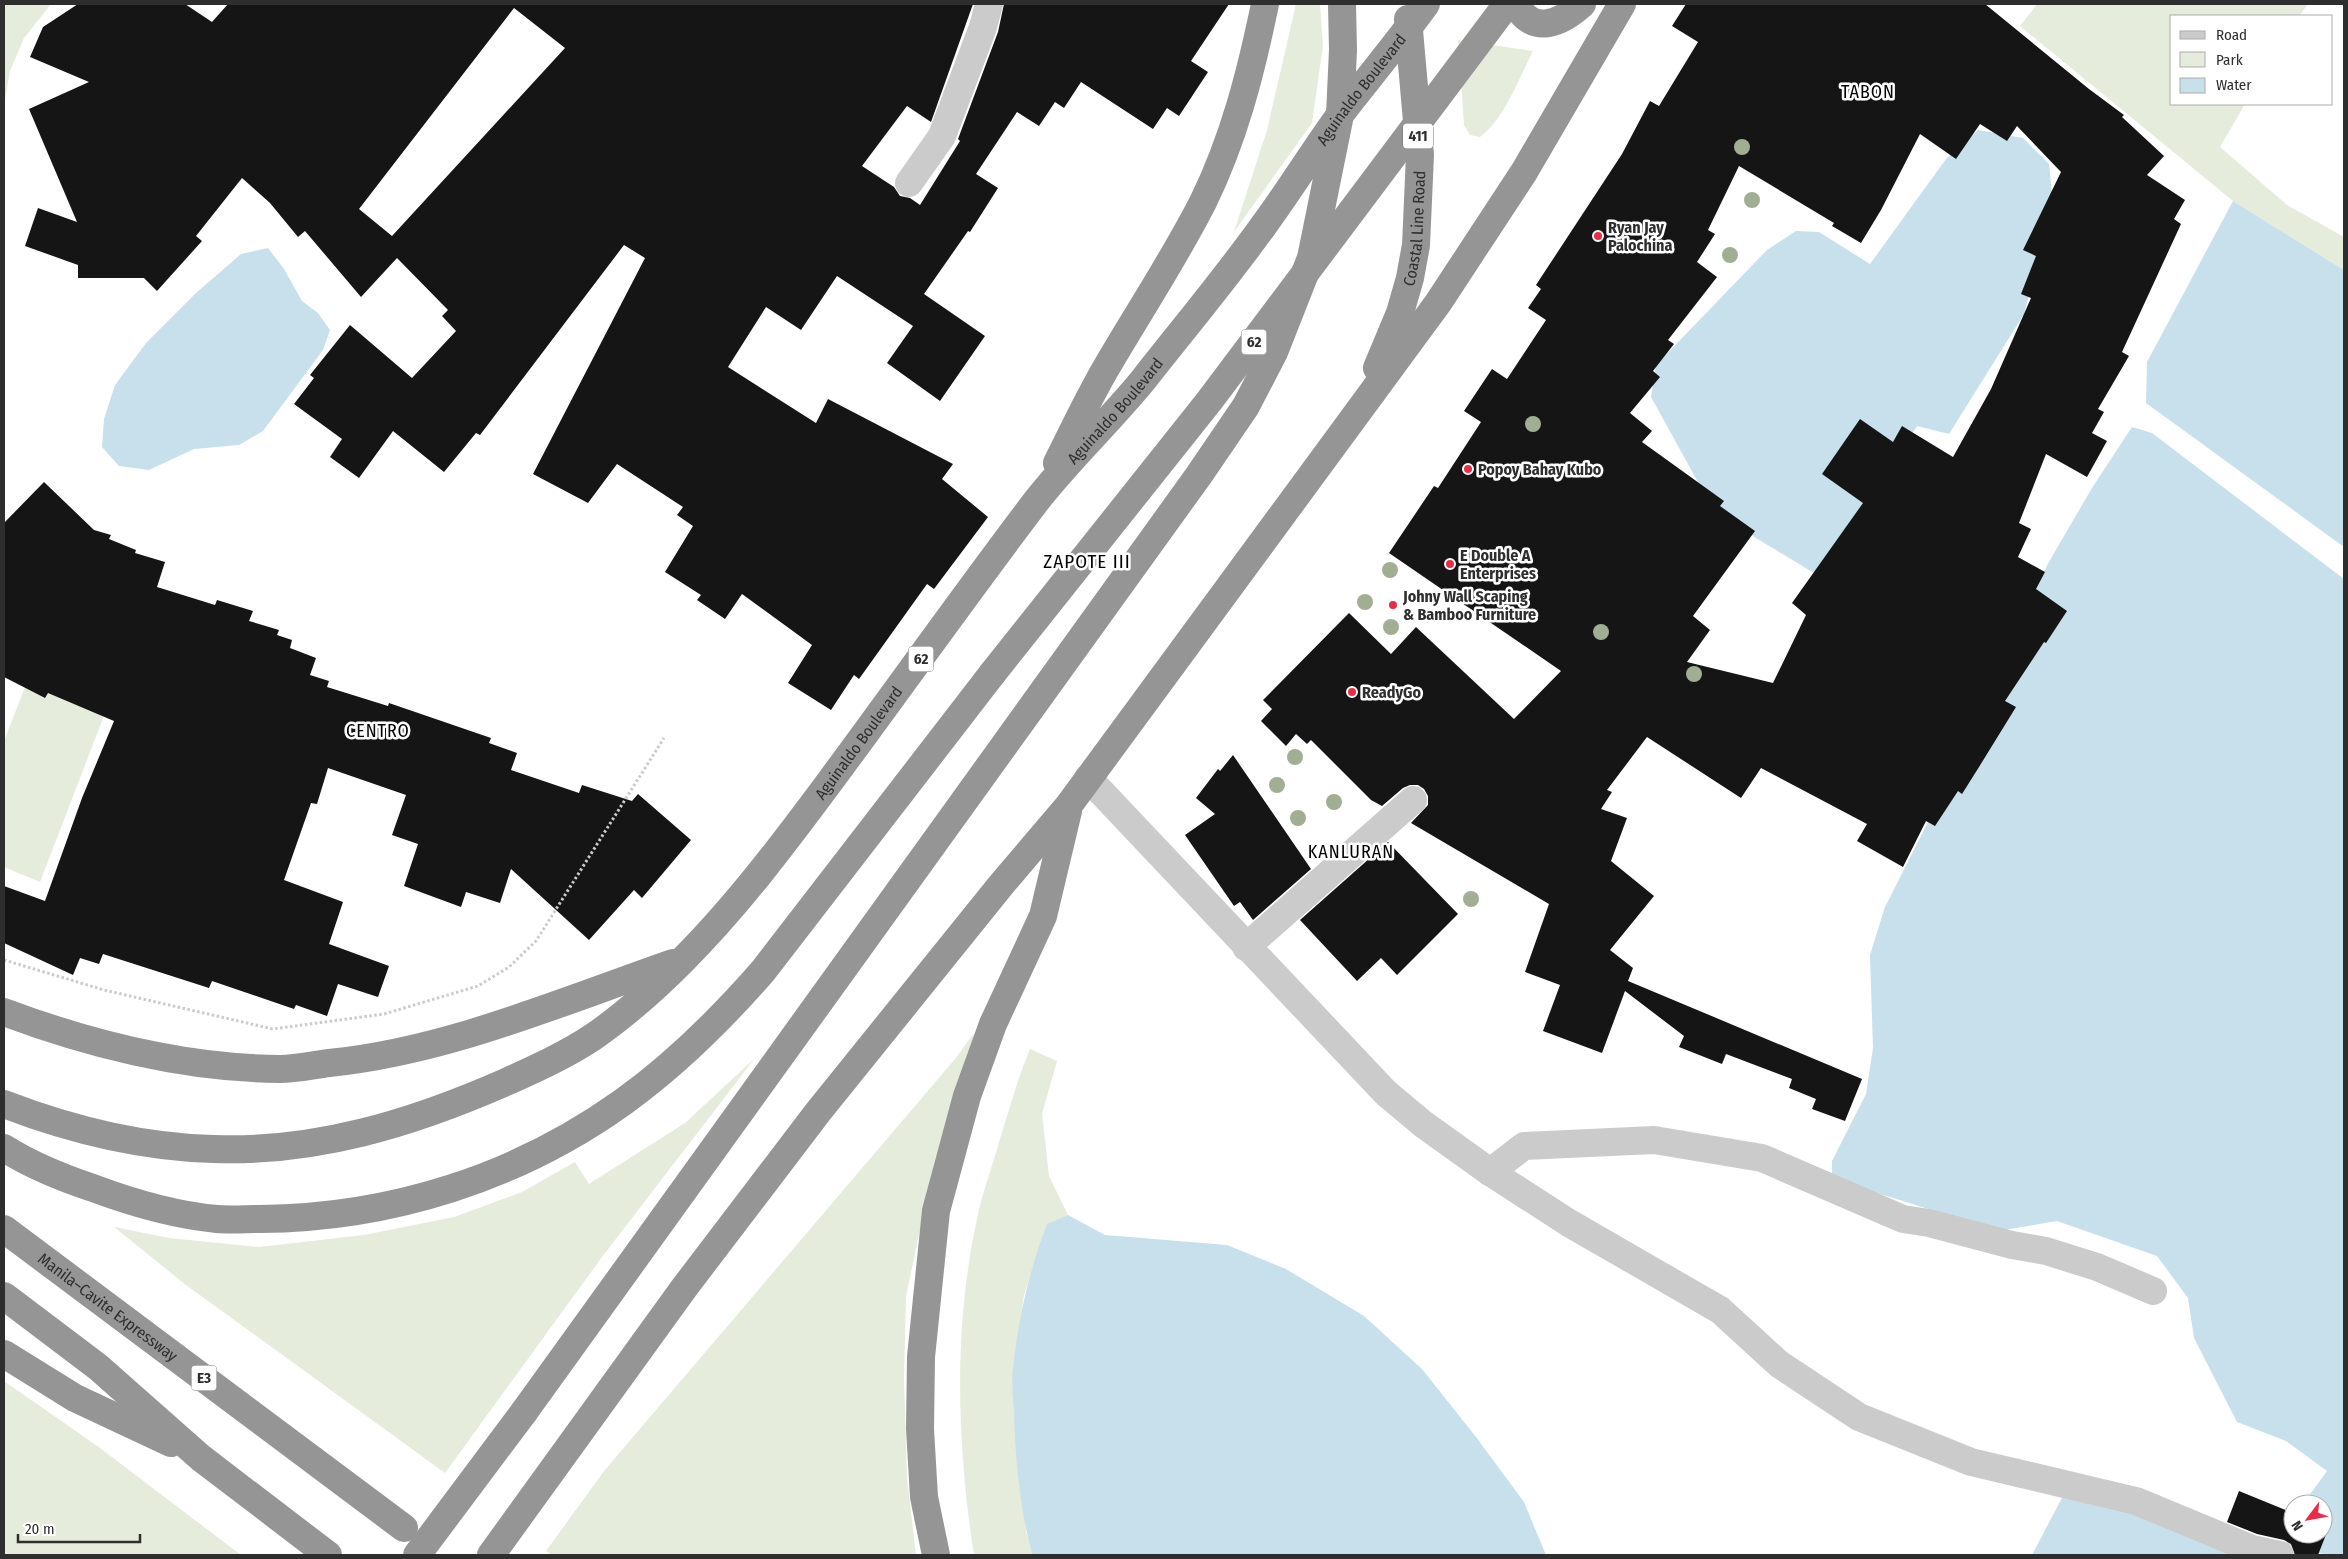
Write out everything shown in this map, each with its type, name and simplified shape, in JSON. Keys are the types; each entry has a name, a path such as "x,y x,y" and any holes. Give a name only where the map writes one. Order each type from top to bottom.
{"highway":[{"path":"1038,499 1104,371 1167,268 1203,200 1232,131 1253,64 1265,4"},
{"path":"417,1555 524,1412 1199,475 1246,406 1274,352 1311,258 1340,115 1344,50 1342,4"},
{"name":"Aguinaldo Boulevard","path":"4,1104 31,1114 149,1144 212,1149 260,1149 334,1140 393,1125 463,1100 540,1066 592,1037 639,1001 684,960 802,818 1038,499 1135,390 1261,229 1408,15 1426,4"},
{"name":"62","path":"4,1148 66,1179 140,1205 217,1219 292,1219 364,1212 442,1192 507,1168 567,1136 623,1102 676,1060 722,1016 769,963 992,674 1210,400 1507,4"},
{"path":"1516,4 1530,18 1542,23 1555,23 1568,16 1582,4"},
{"path":"491,1555 571,1447 684,1288 818,1112 1069,805 1438,303 1509,196 1622,4"},
{"name":"Coastal Line Road","path":"1357,414 1400,314 1410,278 1416,245 1420,155 1408,15"},
{"path":"936,1555 924,1497 920,1429 921,1357 936,1212 967,1096 993,1024 1042,916 1069,805"},
{"path":"4,1012 78,1038 118,1048 209,1064 281,1069 360,1060 441,1041 684,960"},
{"name":"Manila–Cavite Expressway","path":"4,1229 404,1528"},
{"path":"4,1296 98,1367 201,1458 328,1555"},
{"path":"4,1354 75,1398 201,1458"}],"street":[{"path":"909,183 942,136 983,27 989,4"},
{"path":"1251,4 1253,64"},
{"path":"1088,778 1386,1093 1422,1124 1490,1172 1569,1223 1720,1310 1779,1364 1859,1417 1971,1462 2136,1501 2252,1549 2280,1555"},
{"path":"1246,947 1413,800"},
{"path":"1490,1172 1524,1146 1654,1140 1762,1158 1903,1219 1928,1223 2012,1245 2046,1251 2097,1267 2153,1291"}],"path":[{"path":"4,960 104,990 273,1029 384,1014 478,986 509,967 536,941 664,738"}],"green space":[{"path":"4,4 51,4 24,38 10,71 4,105"},
{"path":"1296,4 1320,4 1323,46 1312,123 1234,232 1267,130"},
{"path":"2037,4 2308,4 2300,15 2170,15 2170,105 2244,105 2220,147 2287,205 2344,237 2344,270 2233,201 2020,26"},
{"path":"1458,40 1533,51 1504,109 1489,130 1480,137 1470,135 1464,125"},
{"path":"27,682 105,713 40,882 4,867 4,741"},
{"path":"974,1033 971,1053 959,1078 934,1164 906,1296 904,1377 907,1478 916,1555 552,1555 546,1551 604,1471 955,1059"},
{"path":"1030,1049 1057,1061 1042,1114 1049,1176 1068,1215 1047,1225 1024,1295 1013,1371 1026,1531 1032,1555 974,1555 968,1514 961,1430 961,1344 964,1302 969,1260 977,1219 1013,1096"},
{"path":"755,1058 602,1257 445,1473 186,1285 114,1227 169,1238 259,1247 364,1235 454,1217 522,1192 575,1162 589,1184 685,1123"},
{"path":"4,1381 100,1448 241,1555 4,1555"}],"water":[{"path":"1978,130 2023,138 2049,164 2053,203 2024,314 1949,434 1917,426 1819,576 1756,538 1710,504 1651,397 1656,365 1767,250 1796,231 1819,232 1870,264 1946,159"},
{"path":"2233,201 2344,270 2344,547 2146,403 2147,362"},
{"path":"268,248 284,269 302,301 318,313 330,330 323,350 263,431 239,445 194,449 149,470 119,466 102,447 104,419 115,385 146,343 196,293 241,254"},
{"path":"2132,427 2152,433 2344,579 2344,1555 2328,1555 2286,1545 2333,1544 2333,1494 2310,1494 2327,1471 2286,1441 2237,1422 2194,1338 2188,1298 2157,1256 2057,1221 1999,1231 1832,1179 1832,1161 1866,1094 1873,1048 1870,955 1885,907 1937,804 2009,641 2050,560 2092,488"},
{"path":"1068,1215 1105,1235 1227,1245 1286,1269 1364,1316 1422,1369 1476,1437 1524,1502 1546,1555 1032,1555 1019,1483 1012,1374 1021,1314 1030,1277 1047,1224"},
{"path":"2064,1494 2100,1501 2260,1555 2032,1555"}],"building":[{"path":"78,4 185,4 212,22 228,4 973,4 931,122 907,106 862,166 894,187 900,196 910,198 920,205 960,141 958,139 998,32 1004,4 1229,4 1191,61 1208,72 1179,116 1167,108 1153,129 1081,82 1064,108 1055,102 1039,126 1017,112 976,174 998,188 970,232 968,231 924,294 985,336 940,401 887,363 913,326 837,276 801,330 766,307 728,367 816,423 828,399 953,464 942,479 988,517 934,589 927,584 859,679 854,675 831,710 788,683 812,645 742,594 725,619 697,600 701,595 665,572 693,526 677,515 683,507 617,464 588,503 533,474 645,258 624,245 480,435 476,433 444,472 393,431 359,478 330,457 342,439 294,404 314,378 310,375 350,325 412,378 456,331 442,316 448,310 397,258 361,297 305,231 298,237 270,203 242,178 196,236 202,241 157,291 144,278 78,278 78,265 25,246 38,208 77,222 29,109 89,82 30,57 43,27","holes":["514,8 565,48 392,236 359,209"]},
{"path":"1686,4 1985,4 2089,89 2124,115 2122,117 2164,156 2147,175 2185,200 2174,219 2181,224 2122,352 2129,356 2098,409 2104,412 2092,433 2107,441 2087,477 2046,454 2019,523 2031,529 2018,557 2045,572 2036,589 2067,611 2005,701 2016,707 1962,794 1958,791 1935,826 1926,821 1903,867 1857,841 1867,824 1761,768 1741,798 1647,737 1607,790 1612,792 1601,809 1627,818 1611,861 1654,896 1610,950 1633,968 1628,981 1862,1079 1845,1121 1812,1109 1816,1099 1789,1088 1792,1079 1726,1054 1722,1064 1679,1047 1684,1036 1625,991 1602,1053 1543,1031 1560,985 1525,972 1549,904 1411,823 1428,805 1428,796 1424,789 1418,785 1410,785 1403,788 1382,806 1371,800 1311,740 1307,744 1296,734 1286,746 1261,721 1272,709 1263,700 1349,613 1391,654 1416,627 1514,719 1561,671 1389,553 1434,486 1438,488 1481,422 1464,411 1492,369 1507,379 1546,320 1528,308 1541,289 1536,285 1622,154 1650,101 1659,106 1698,42 1672,26","holes":["1980,124 2007,141 2017,126 2061,172 2023,250 2036,256 2021,294 2031,298 1991,389 1953,457 1902,426 1893,442 1860,419 1822,474 1863,503 1792,603 1806,615 1773,683 1687,662 1710,630 1693,616 1755,531 1720,506 1724,501 1642,442 1652,431 1630,413 1660,377 1653,371 1674,344 1668,340 1717,277 1697,262 1715,234 1708,230 1739,166 1834,223 1832,226 1861,243 1881,210 1920,134 1956,159"]},
{"path":"44,482 94,530 111,535 109,539 136,550 135,553 165,562 157,587 215,605 217,600 253,611 249,621 279,630 277,635 292,640 290,648 316,658 310,675 329,681 327,687 388,706 389,703 491,738 489,743 517,753 511,770 579,793 582,785 632,801 638,794 691,840 642,898 634,890 589,940 511,869 500,903 466,892 461,907 404,886 418,844 392,835 406,795 328,768 317,804 311,803 284,880 343,902 329,944 389,966 378,997 338,984 327,1016 296,1005 294,1009 212,981 209,988 103,954 99,964 80,958 73,975 4,943 4,886 45,901 82,798 114,721 48,693 45,698 4,677 4,523"},
{"path":"1233,755 1311,869 1253,920 1240,902 1234,906 1185,835 1215,814 1196,798 1218,769 1220,771"},
{"path":"1388,842 1458,914 1397,975 1381,958 1357,981 1300,920"},
{"path":"2239,1491 2283,1509 2283,1540 2257,1534 2227,1522"},
{"path":"2291,1544 2322,1544 2318,1555 2295,1555"}],"place":[{"name":"Ryan Jay Palochina","path":"1598,236"},
{"name":"Popoy Bahay Kubo","path":"1468,469"},
{"name":"E Double A Enterprises","path":"1450,564"},
{"name":"Johny Wall Scaping & Bamboo Furniture","path":"1393,605"},
{"name":"ReadyGo","path":"1352,692"}],"district":[{"name":"TABON","path":"1868,92"},
{"name":"ZAPOTE III","path":"1087,561"},
{"name":"CENTRO","path":"378,731"},
{"name":"KANLURAN","path":"1351,852"}]}
